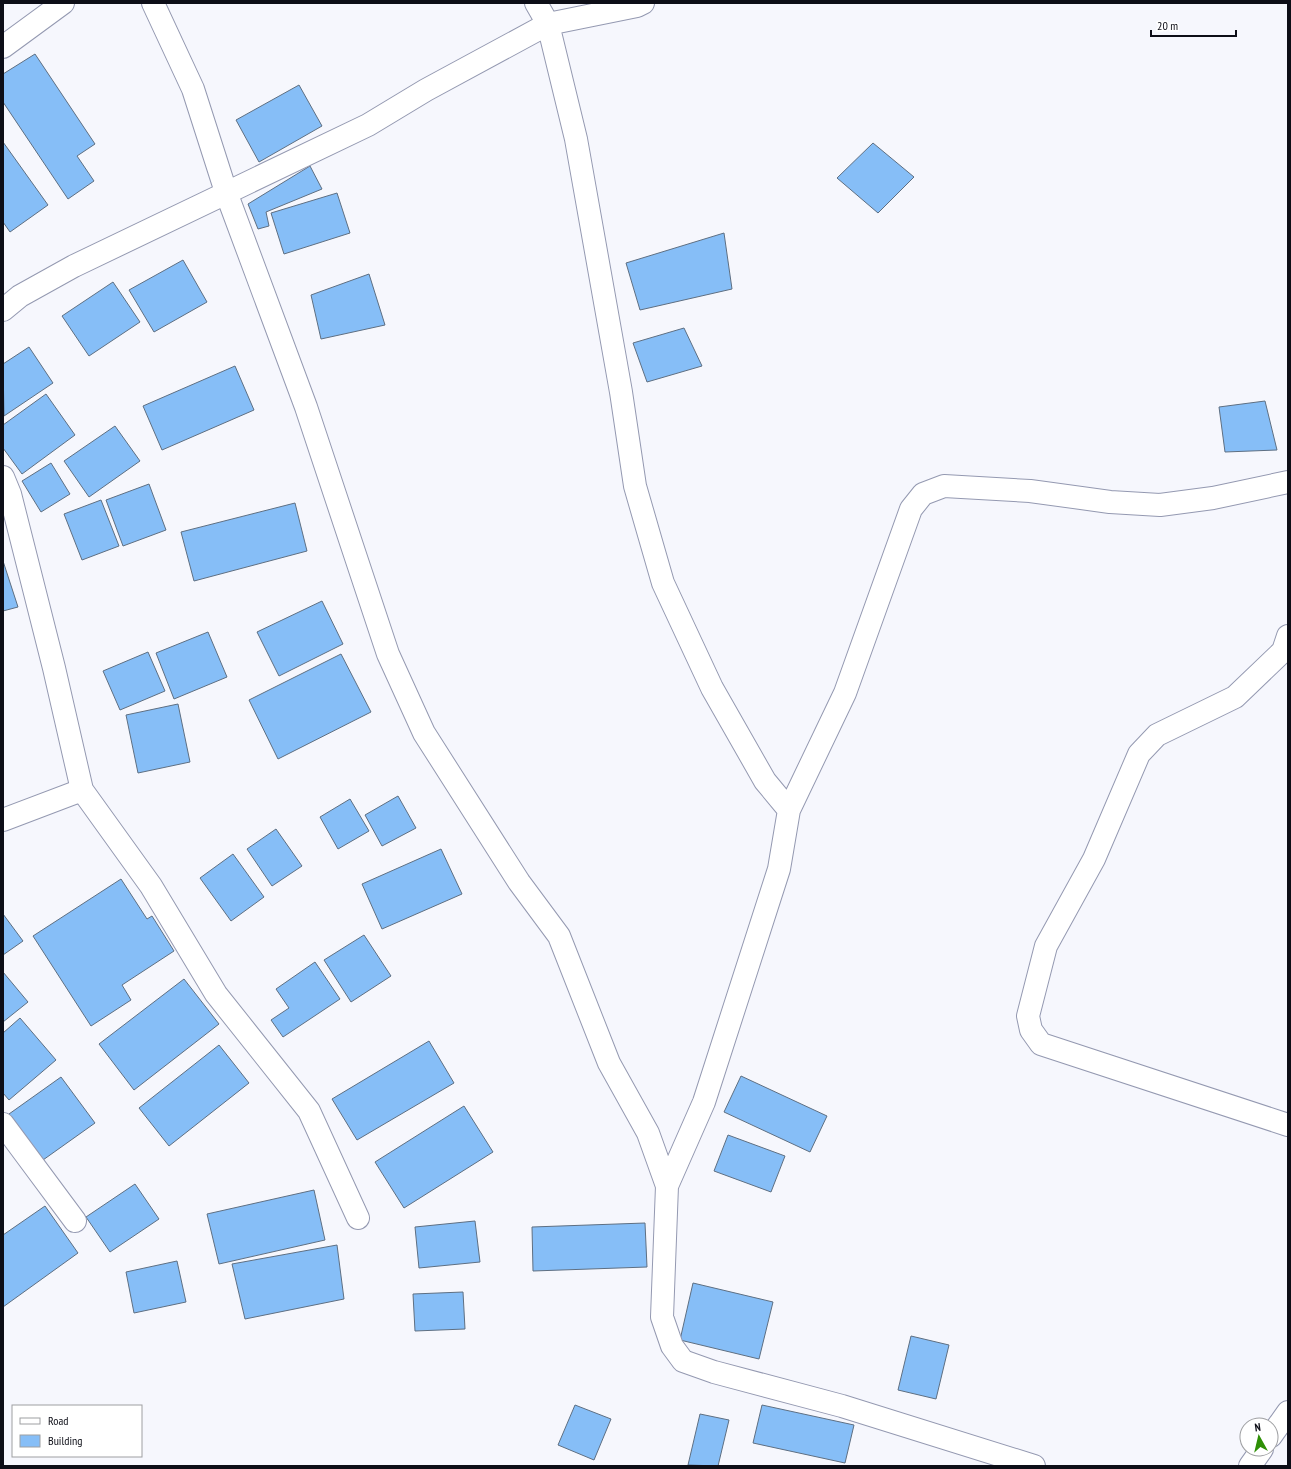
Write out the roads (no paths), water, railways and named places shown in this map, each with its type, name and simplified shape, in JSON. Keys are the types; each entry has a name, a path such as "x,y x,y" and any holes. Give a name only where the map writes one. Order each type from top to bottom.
{"street":[{"path":"3,47 63,3"},
{"path":"153,3 193,89 226,192 306,407 388,654 424,734 519,882 559,936 609,1063 648,1133 667,1186"},
{"path":"536,3 548,24 576,139 621,392 634,486 663,583 712,688 765,781 789,810"},
{"path":"3,310 20,296 74,266 368,125 426,90 548,24 637,6 643,3"},
{"path":"3,477 10,494 54,668 82,790 151,886 216,994 309,1111 358,1218"},
{"path":"1034,1466 842,1406 714,1372 683,1361 672,1346 662,1317 667,1186 704,1102 779,869 789,810 845,693 912,509 923,494 944,486 1030,491 1110,502 1160,506 1213,498 1288,482"},
{"path":"1288,636 1283,650 1235,697 1157,735 1139,754 1094,859 1046,946 1028,1016 1030,1030 1041,1044 1288,1125"},
{"path":"3,820 82,790"},
{"path":"3,1124 75,1221"},
{"path":"1279,1425 1288,1412"},
{"path":"1250,1466 1256,1457"}]}
